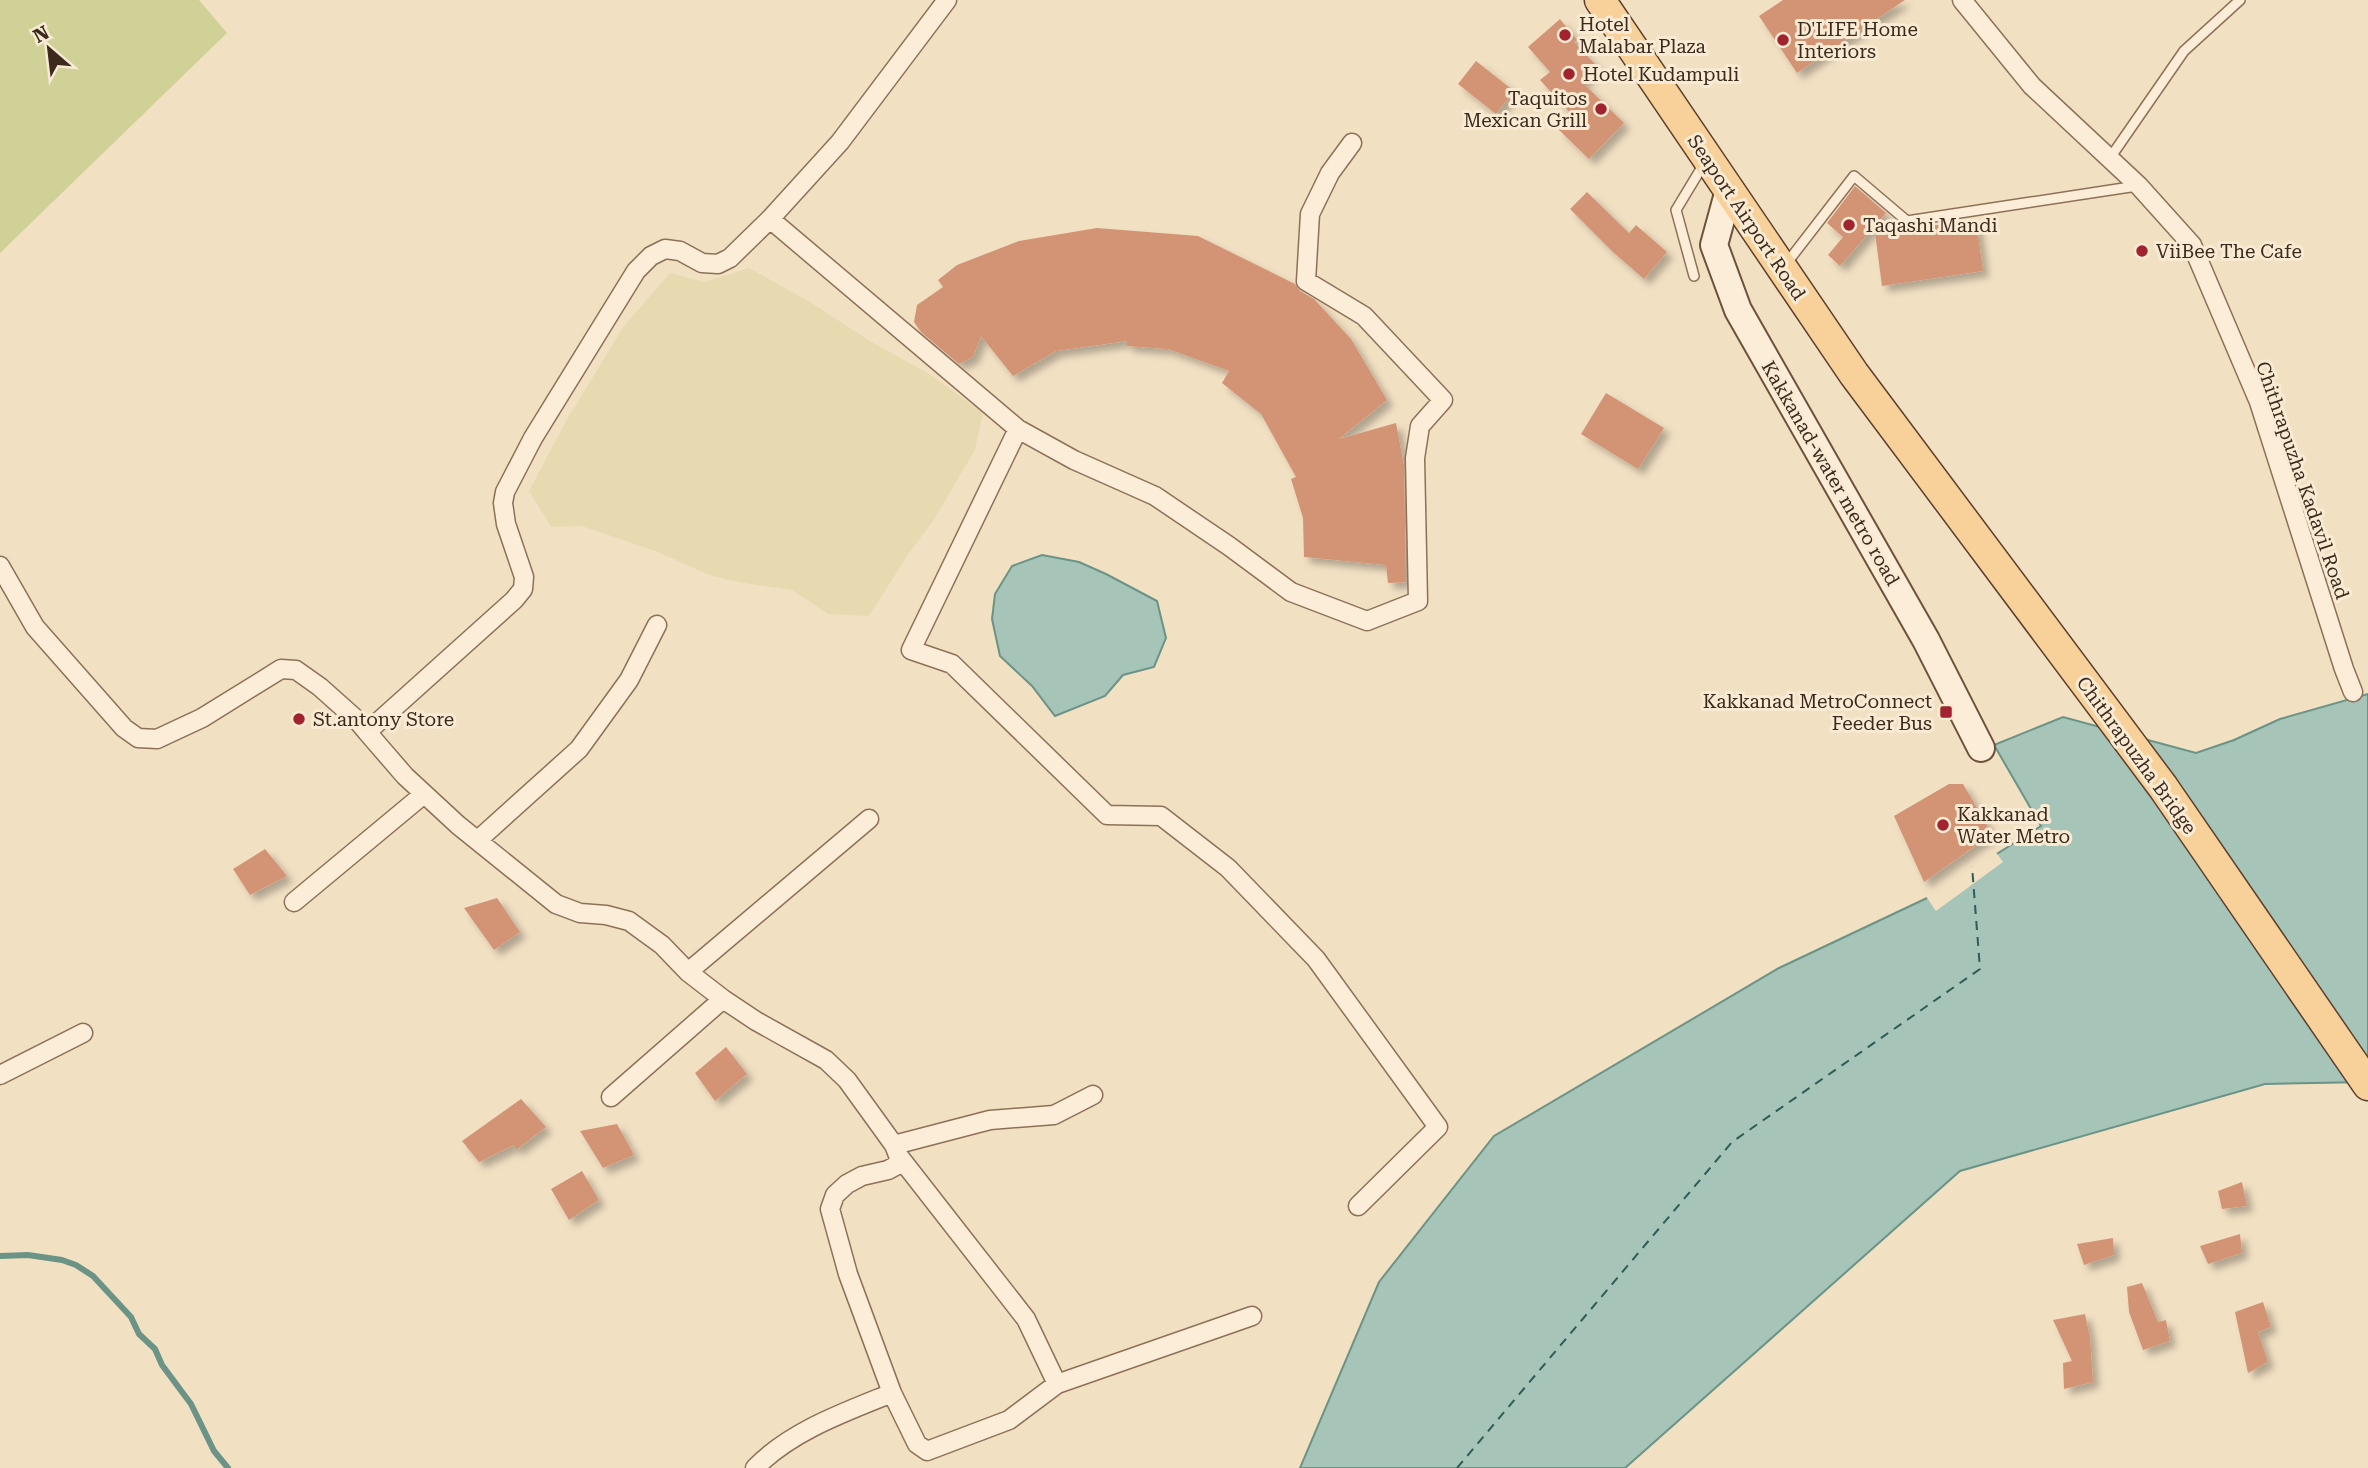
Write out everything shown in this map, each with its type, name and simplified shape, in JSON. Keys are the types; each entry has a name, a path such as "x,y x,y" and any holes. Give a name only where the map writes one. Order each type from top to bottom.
{"main road":[{"name":"Seaport Airport Road","path":"1600,0 1854,374 1896,431"},
{"name":"Chithrapuzha Bridge","path":"1896,431 2163,787 2368,1085"}],"street":[{"path":"367,732 495,618 523,589 524,577 506,524 503,503 505,492 533,438 636,271 651,256 665,249 680,251 702,263 718,264 730,258 770,219 839,142 947,0"},
{"name":"Chithrapuzha Kadavil Road","path":"1962,0 2032,86 2139,186 2192,245 2259,402 2339,656 2353,692"},
{"path":"770,219 1018,429 1074,460 1155,496 1291,592 1367,621 1418,601 1415,458 1420,426 1443,401 1364,316 1306,281 1310,214 1330,173 1352,144"},
{"name":"Kakkanad-water metro road","path":"1729,190 1714,244 1738,310 1926,640 1981,747"},
{"path":"1018,429 911,650 951,664 1107,815 1161,816 1228,868 1316,959 1438,1127 1358,1206"},
{"path":"0,566 35,627 124,728 138,738 157,739 202,718 281,669 296,670 357,720 424,794 556,904 580,913 606,915 629,921 663,945 688,972 723,999 756,1021 826,1060 847,1080 896,1150 1026,1319 1057,1384"},
{"path":"478,840 579,749 629,680 657,625"},
{"path":"294,902 424,794"},
{"path":"688,972 869,819"},
{"path":"611,1097 723,999"},
{"path":"0,1075 83,1033"},
{"path":"896,1150 990,1121 1054,1115 1093,1094"},
{"path":"896,1150 899,1164 847,1184 835,1195 831,1209 848,1274 892,1393 917,1444 927,1451 1009,1420 1057,1384 1252,1315"},
{"path":"755,1468 764,1458 794,1437 892,1393"}],"lane":[{"path":"2109,158 2184,51 2240,0"},
{"path":"1694,276 1676,210 1707,158"},
{"path":"1782,269 1854,176 1907,221 2139,186"}],"shaded area":[{"path":"749,268 931,375 983,413 975,450 933,521 869,616 828,614 792,590 709,575 658,552 582,526 551,527 529,491 566,421 624,326 670,273 704,282"},
{"path":"1042,555 1079,562 1157,601 1166,638 1154,667 1123,675 1105,696 1055,716 1032,686 1000,656 992,619 995,594 1012,566"},
{"path":"2368,694 2368,1082 2265,1084 1960,1171 1625,1468 1300,1468 1379,1282 1494,1136 1779,968 1927,898 2041,826 1994,745 2063,717 2196,753 2234,740 2280,719"}],"green space":[{"path":"0,0 199,0 227,33 0,253"}],"pier":[{"path":"1995,851 2003,862 1936,911 1925,895"}],"building":[{"path":"1783,0 1905,0 1797,73 1759,16"},
{"path":"1560,19 1577,40 1574,42 1598,67 1582,82 1624,123 1589,159 1559,130 1573,116 1540,80 1550,72 1528,47"},
{"path":"1476,61 1514,91 1496,114 1458,84"},
{"path":"1855,186 1886,213 1840,266 1828,255 1843,237 1827,223"},
{"path":"1587,192 1629,233 1636,225 1667,252 1644,279 1570,209"},
{"path":"1976,220 1983,271 1882,286 1875,233"},
{"path":"1097,228 1198,236 1295,284 1300,291 1314,299 1351,339 1387,400 1339,439 1396,423 1404,466 1406,582 1388,583 1386,565 1304,557 1303,518 1291,479 1296,477 1261,414 1222,383 1229,371 1168,349 1127,346 1127,341 1056,351 1013,376 981,336 973,357 959,364 921,332 914,322 917,305 943,287 938,280 957,265 1019,241"},
{"path":"1606,393 1664,428 1638,469 1581,434"},
{"name":"Kakkanad Water Metro","path":"1949,784 1963,784 1992,834 1924,882 1894,816"},
{"path":"265,849 287,876 250,895 233,869"},
{"path":"497,898 520,932 494,950 464,908"},
{"path":"726,1047 747,1074 715,1101 695,1073"},
{"path":"521,1099 546,1127 516,1150 514,1145 479,1162 462,1141"},
{"path":"617,1124 634,1155 603,1168 580,1131"},
{"path":"582,1171 599,1200 569,1220 551,1189"},
{"path":"2242,1182 2247,1206 2222,1209 2218,1191"},
{"path":"2240,1234 2242,1253 2208,1264 2200,1246"},
{"path":"2113,1238 2114,1255 2084,1265 2077,1244"},
{"path":"2142,1283 2158,1322 2166,1320 2170,1341 2143,1350 2129,1312 2127,1287"},
{"path":"2263,1302 2271,1327 2258,1332 2268,1362 2248,1373 2235,1312"},
{"path":"2085,1314 2090,1337 2093,1382 2064,1389 2063,1363 2072,1361 2053,1320"}],"waterway":[{"path":"0,1256 28,1255 62,1260 93,1276 131,1317 139,1334 155,1349 162,1365 191,1404 214,1451 228,1468"}],"ferry route":[{"path":"1457,1468 1732,1142 1980,969 1972,866"}],"place":[{"name":"Hotel Malabar Plaza","path":"1565,35"},
{"name":"D'LIFE Home Interiors","path":"1783,40"},
{"name":"Hotel Kudampuli","path":"1569,74"},
{"name":"Taquitos Mexican Grill","path":"1601,109"},
{"name":"Taqashi Mandi","path":"1849,225"},
{"name":"ViiBee The Cafe","path":"2142,251"},
{"name":"Kakkanad MetroConnect Feeder Bus","path":"1946,712"},
{"name":"St.antony Store","path":"299,719"},
{"name":"Kakkanad Water Metro","path":"1943,825"}]}
